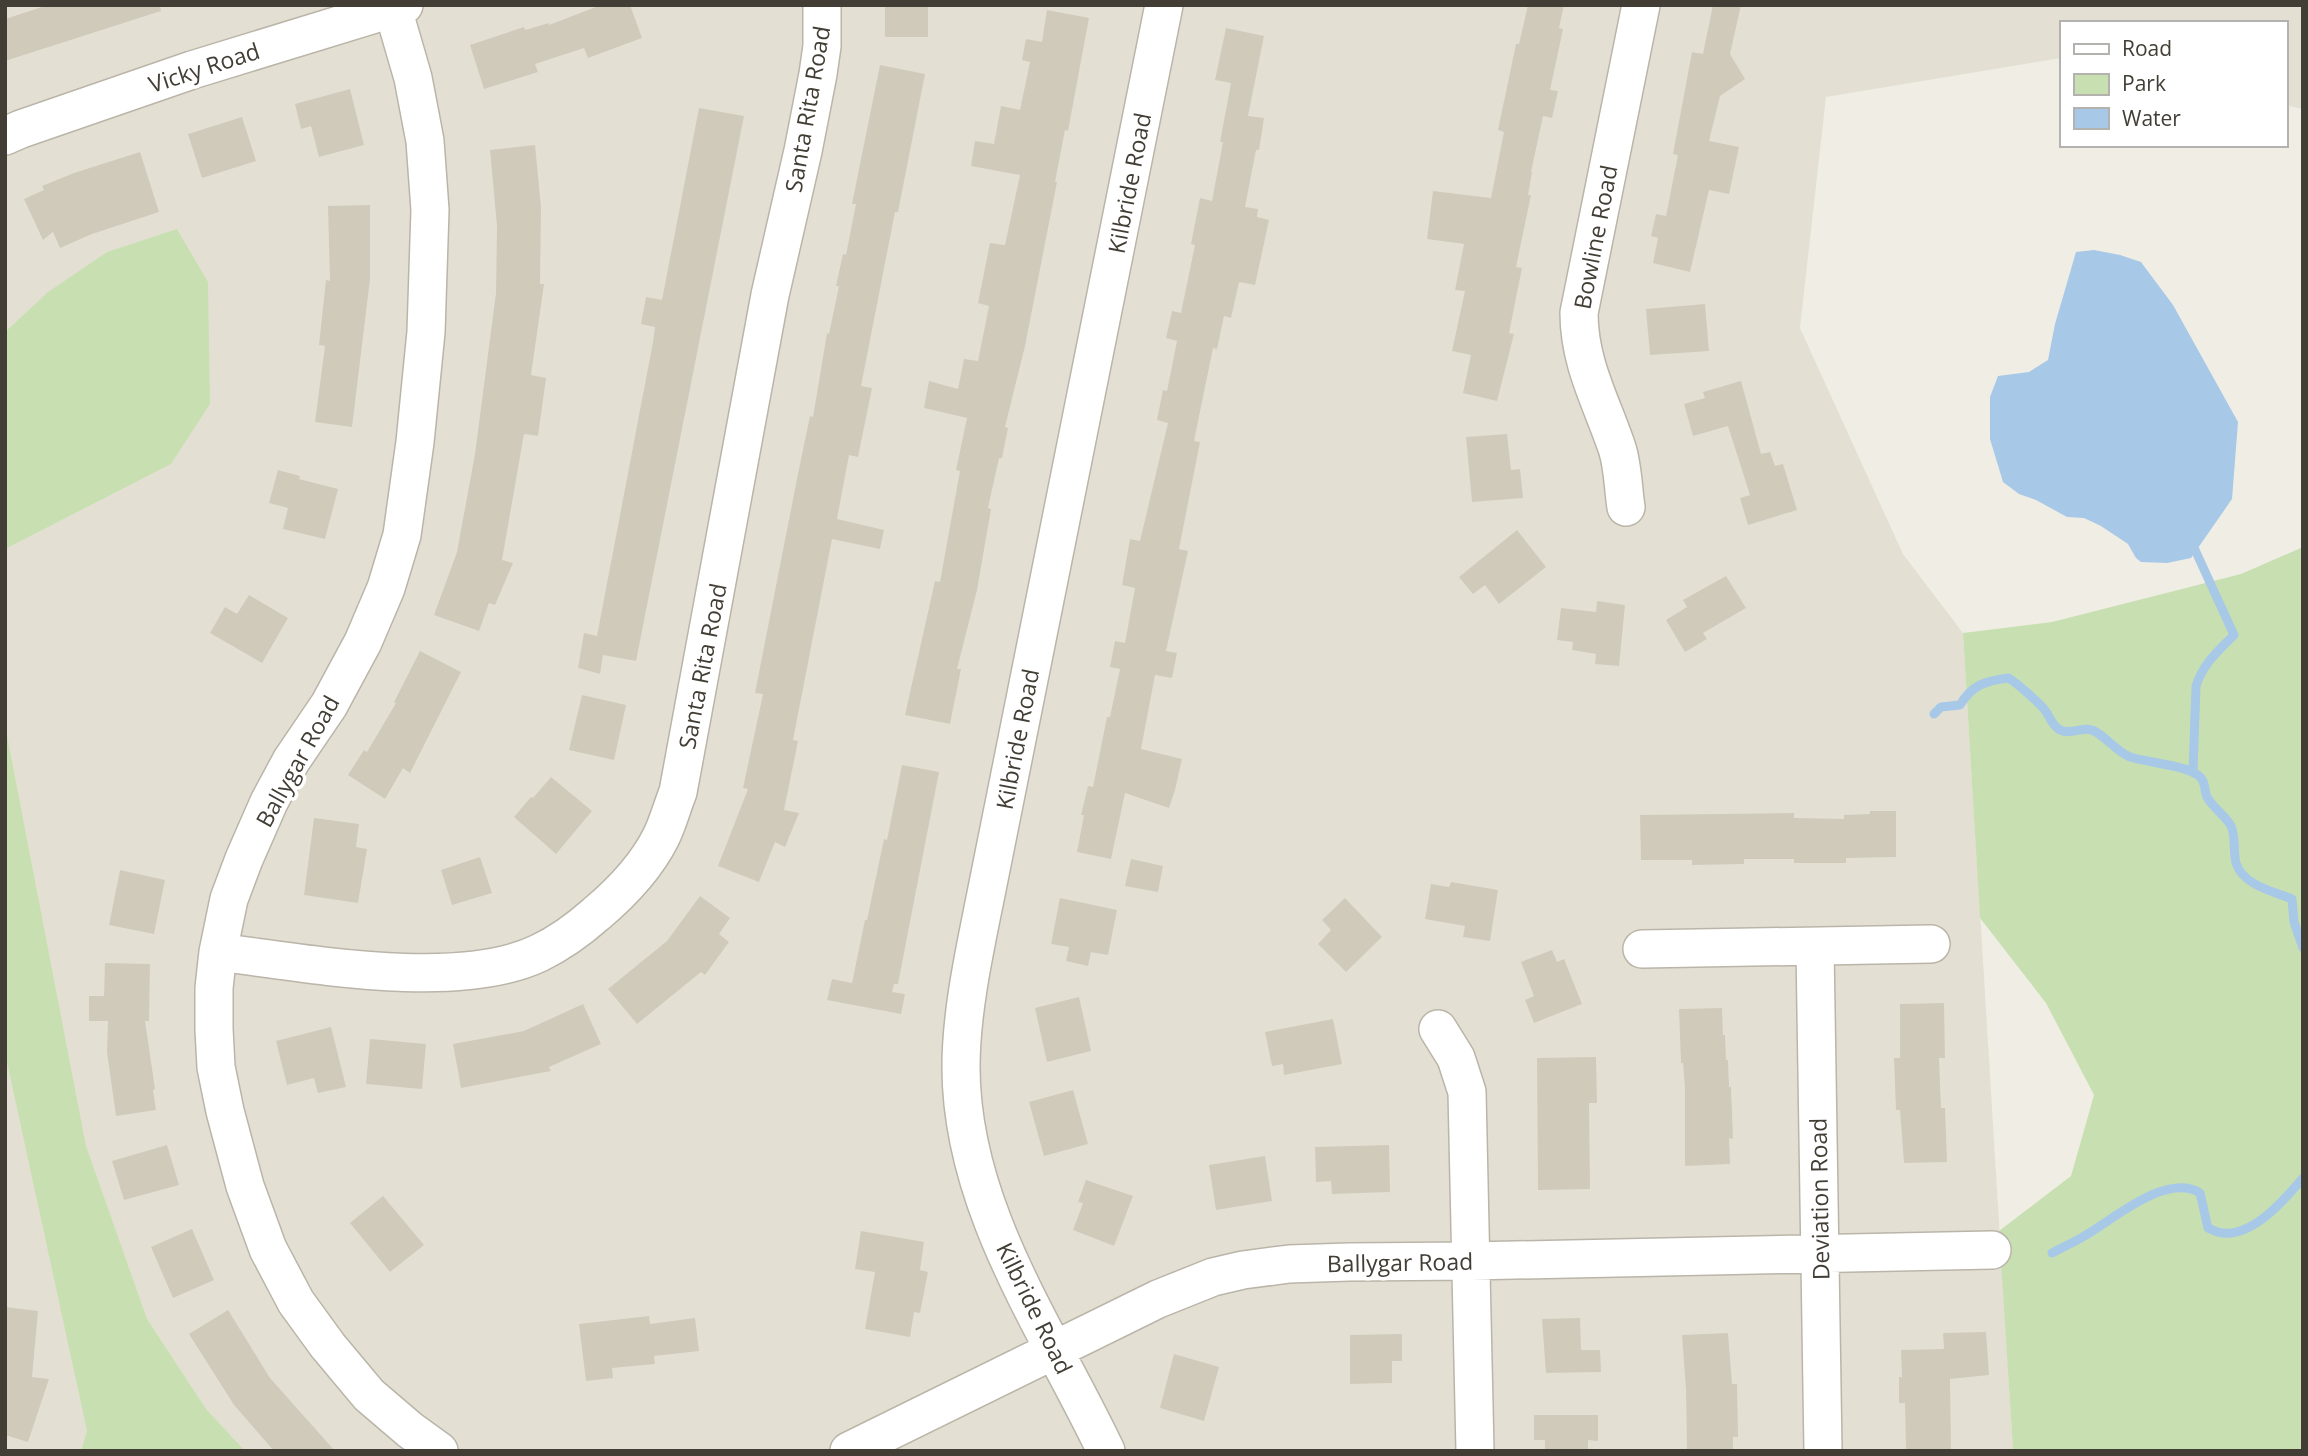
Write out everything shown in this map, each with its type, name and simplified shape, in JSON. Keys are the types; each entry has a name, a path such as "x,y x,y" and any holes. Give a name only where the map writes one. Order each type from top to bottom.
{"street":[{"name":"Santa Rita Road","path":"218,952 385,971 450,972 494,967 537,954 576,932 612,901 637,873 660,838 678,792 770,296 818,74 822,46 822,5"},
{"name":"Kilbride Road","path":"1106,1451 991,1219 974,1164 965,1114 961,1067 971,971 988,881 1164,5"},
{"name":"Bowline Road","path":"1626,507 1618,451 1585,365 1579,337 1579,313 1641,5"},
{"name":"Ballygar Road","path":"398,7 425,141 430,210 426,332 402,535 386,588 363,642 329,705 291,761 269,802 229,899 214,988 216,1067 245,1186 268,1249 296,1302 369,1395 439,1451"},
{"name":"Vicky Road","path":"5,136 192,70 398,7"},
{"path":"1642,949 1931,944"},
{"name":"Deviation Road","path":"1815,947 1823,1451"},
{"path":"1438,1029 1456,1058 1467,1092 1475,1451"},
{"name":"Ballygar Road","path":"849,1451 1158,1299 1213,1277 1243,1270 1325,1263 1992,1250"}],"shaded area":[{"path":"5,5 2303,5 2303,109 2287,105 2287,21 2060,21 2060,58 1826,97 1800,328 1903,554 1963,633 2013,1451 5,1451"}],"green space":[{"path":"177,229 208,282 210,404 171,464 5,549 5,332 48,292 107,252"},
{"path":"2303,547 2303,1451 2013,1451 1999,1231 2071,1176 2094,1095 2046,1003 1980,918 1963,633 2052,622 2241,574"},
{"path":"5,725 86,1146 147,1319 206,1409 245,1451 81,1451 87,1431 5,1053"}],"water":[{"path":"2094,250 2141,262 2173,305 2238,422 2232,499 2191,558 2167,563 2141,562 2128,544 2101,526 2084,518 2067,517 2019,494 2003,482 1990,439 1990,397 1998,376 2029,372 2048,360 2055,324 2076,252"}],"building":[{"path":"48,5 160,5 161,11 5,61 5,19"},
{"path":"601,5 630,5 642,38 588,58 584,48 535,64 538,72 484,89 470,45 524,27 525,30 549,25"},
{"path":"885,5 928,5 928,37 885,37"},
{"path":"1528,5 1564,5 1559,28 1563,29 1550,90 1558,91 1552,118 1543,116 1531,172 1528,195 1531,195 1516,267 1522,268 1509,333 1514,334 1497,401 1463,393 1471,355 1452,351 1465,291 1455,290 1464,244 1427,239 1433,191 1491,198 1504,132 1498,130 1516,44 1519,44"},
{"path":"1713,5 1741,5 1730,54 1745,79 1720,96 1709,141 1739,147 1729,194 1709,190 1690,272 1653,263 1658,238 1651,236 1656,214 1666,216 1678,155 1673,154 1692,52 1703,54"},
{"path":"1047,10 1089,18 1068,131 1065,130 1025,346 1005,427 1008,428 1002,458 999,458 988,508 991,509 977,590 957,669 961,669 950,724 905,715 935,581 940,582 960,471 956,470 967,418 924,408 929,381 958,389 964,359 978,361 989,306 978,303 990,243 1005,245 1020,175 971,166 975,141 994,144 1001,106 1020,110 1030,62 1022,60 1026,39 1042,42"},
{"path":"1226,28 1264,36 1248,116 1264,118 1245,207 1258,209 1257,217 1269,220 1255,285 1239,282 1231,318 1224,316 1217,349 1213,348 1194,441 1200,442 1179,549 1188,551 1166,651 1177,653 1172,678 1155,675 1141,749 1182,759 1175,790 1169,808 1125,793 1111,859 1077,852 1084,815 1081,815 1088,786 1093,787 1120,669 1110,667 1115,641 1125,643 1135,588 1122,585 1130,539 1140,541 1168,423 1157,420 1163,390 1167,391 1177,341 1166,338 1172,311 1181,313 1195,245 1191,244 1200,198 1212,201 1223,142 1220,142 1231,83 1215,80"},
{"path":"880,65 925,74 861,386 872,388 858,457 849,455 837,519 884,530 880,549 832,539 793,740 798,741 784,810 799,813 785,847 775,842 759,882 718,866 748,789 743,788 763,694 755,693 810,416 813,417 827,333 829,334 839,286 836,286 843,254 846,255 856,204 852,204"},
{"path":"350,89 364,145 319,157 311,126 301,129 295,104"},
{"path":"699,108 744,116 636,661 603,655 600,674 578,668 584,633 597,636 653,342 655,327 641,324 646,297 662,300"},
{"path":"242,117 256,161 202,178 188,134"},
{"path":"535,145 541,207 540,284 544,284 531,375 546,378 538,436 524,434 502,560 513,563 495,605 489,603 479,631 434,615 457,552 475,454 496,293 497,226 490,150"},
{"path":"140,152 159,212 92,234 60,248 53,232 43,240 24,199 44,190 42,186 74,173"},
{"path":"370,205 370,279 352,427 315,422 325,346 319,345 326,280 330,281 328,206"},
{"path":"1705,304 1709,351 1650,355 1646,309"},
{"path":"1741,381 1761,454 1770,452 1775,466 1783,464 1797,510 1748,525 1740,498 1750,495 1728,426 1693,436 1684,404 1705,398 1703,392"},
{"path":"1507,434 1511,470 1520,469 1523,498 1472,502 1466,437"},
{"path":"278,470 300,476 299,479 338,489 325,539 283,529 288,508 269,503"},
{"path":"1517,530 1546,567 1499,604 1485,585 1473,594 1459,577"},
{"path":"1726,576 1746,608 1703,633 1707,639 1685,652 1666,620 1687,607 1683,600"},
{"path":"249,595 288,618 262,663 210,633 225,607 237,614"},
{"path":"1597,601 1625,605 1619,666 1595,664 1596,654 1572,650 1573,642 1557,640 1561,608 1596,612"},
{"path":"420,651 461,672 410,773 403,768 385,799 348,775 364,750 367,752 396,703 394,702"},
{"path":"582,695 626,705 614,760 569,750"},
{"path":"902,765 939,772 898,984 894,984 892,992 905,994 901,1014 827,1000 832,979 852,983 884,839 887,840"},
{"path":"551,777 592,811 556,854 514,817"},
{"path":"1870,811 1896,811 1896,857 1846,858 1846,863 1744,859 1744,864 1692,865 1692,860 1641,860 1640,815 1794,813 1794,818 1844,819 1844,815 1870,814"},
{"path":"314,818 359,824 356,847 367,849 358,903 304,895"},
{"path":"480,857 492,893 452,905 441,870"},
{"path":"1131,859 1163,866 1158,892 1125,886"},
{"path":"120,870 165,880 154,934 109,925"},
{"path":"1451,882 1498,890 1490,941 1463,937 1465,926 1425,919 1431,884 1449,887"},
{"path":"700,896 730,918 719,934 729,942 705,975 701,972 637,1024 608,989 667,941"},
{"path":"1060,898 1117,910 1108,955 1091,952 1088,966 1066,961 1069,947 1051,944"},
{"path":"1345,898 1382,937 1346,972 1318,944 1331,930 1322,920"},
{"path":"1552,950 1557,962 1564,959 1582,1004 1534,1023 1525,1000 1534,996 1521,962"},
{"path":"105,963 150,964 149,1021 145,1021 156,1110 116,1116 107,1052 108,1021 89,1021 89,996 104,996"},
{"path":"1079,997 1091,1051 1047,1062 1035,1008"},
{"path":"1944,1003 1945,1058 1939,1058 1941,1108 1945,1108 1947,1162 1904,1163 1900,1110 1896,1110 1894,1058 1900,1058 1900,1004"},
{"path":"583,1004 601,1044 549,1067 551,1071 461,1088 453,1044 524,1031"},
{"path":"1722,1008 1731,1087 1733,1139 1729,1138 1730,1164 1685,1166 1685,1088 1679,1009"},
{"path":"1333,1019 1342,1064 1284,1075 1283,1064 1272,1066 1265,1032"},
{"path":"331,1027 346,1087 318,1093 314,1078 287,1085 276,1041"},
{"path":"370,1039 426,1044 422,1089 366,1084"},
{"path":"1596,1057 1597,1103 1589,1103 1590,1189 1538,1190 1537,1058"},
{"path":"1073,1090 1088,1144 1044,1156 1029,1102"},
{"path":"167,1145 179,1185 124,1200 112,1161"},
{"path":"1389,1145 1390,1192 1332,1194 1331,1181 1316,1182 1315,1147"},
{"path":"1265,1156 1272,1201 1216,1210 1209,1165"},
{"path":"1086,1180 1133,1196 1114,1246 1073,1230 1083,1203 1078,1202"},
{"path":"383,1196 424,1245 390,1272 350,1223"},
{"path":"192,1229 214,1280 173,1298 151,1247"},
{"path":"861,1231 924,1242 920,1270 928,1272 920,1313 914,1312 910,1337 865,1329 875,1272 855,1269"},
{"path":"5,1307 38,1311 32,1377 49,1379 28,1442 5,1435"},
{"path":"228,1310 270,1378 335,1451 274,1451 234,1405 189,1334"},
{"path":"649,1316 650,1324 695,1318 699,1351 654,1356 655,1364 612,1368 613,1378 586,1381 579,1324"},
{"path":"1580,1318 1581,1350 1600,1350 1601,1372 1546,1373 1542,1319"},
{"path":"1986,1332 1989,1375 1950,1379 1951,1451 1906,1451 1905,1403 1899,1403 1901,1350 1944,1349 1943,1333"},
{"path":"1728,1333 1732,1384 1737,1384 1738,1437 1733,1437 1733,1451 1687,1451 1682,1335"},
{"path":"1402,1334 1402,1361 1392,1361 1392,1383 1350,1384 1350,1335"},
{"path":"1174,1354 1219,1367 1204,1421 1160,1408"},
{"path":"1534,1415 1598,1415 1598,1441 1588,1440 1588,1451 1545,1451 1545,1440 1534,1440"}],"waterway":[{"path":"2191,541 2234,635 2207,664 2196,686 2193,772"},
{"path":"1934,714 1941,707 1960,705 1969,693 1980,685 2008,678 2042,706 2060,730 2092,730 2130,757 2178,767 2196,774 2203,780 2210,801 2231,826 2236,863 2240,871 2259,886 2292,899 2294,922 2303,948"},
{"path":"2052,1253 2082,1238 2141,1200 2172,1188 2187,1188 2200,1193 2208,1228 2221,1233 2246,1229 2268,1214 2303,1178"}]}
